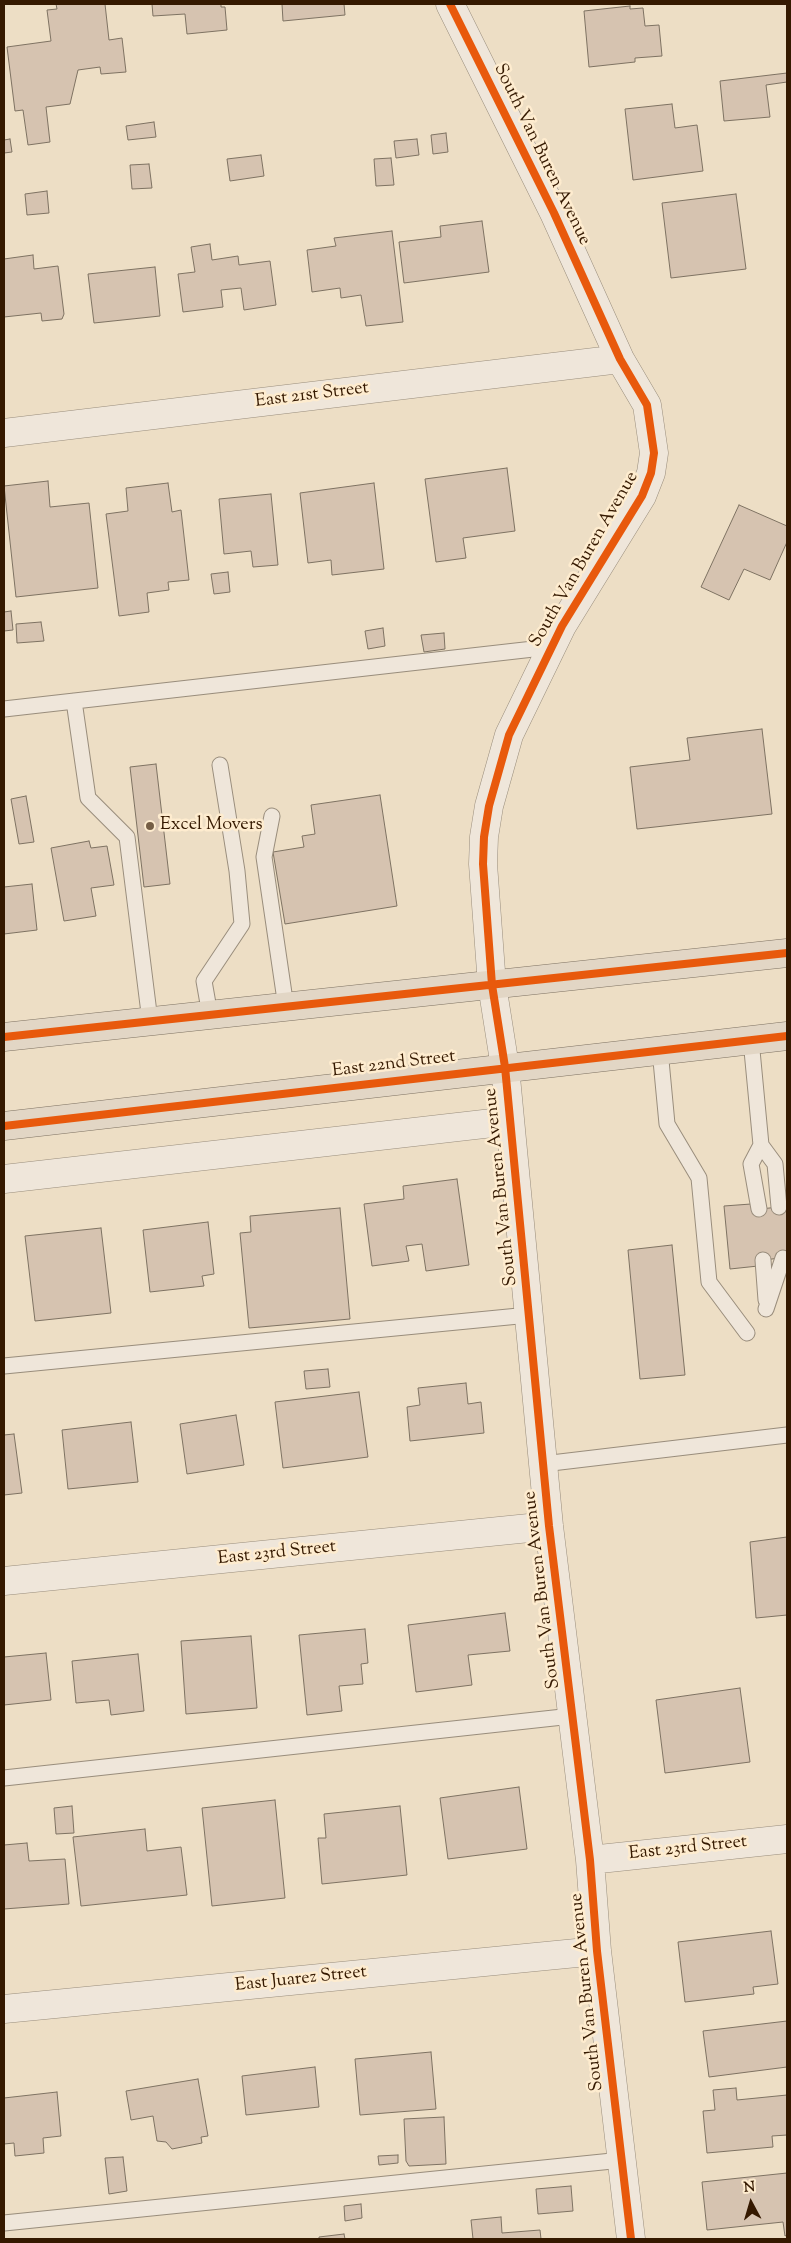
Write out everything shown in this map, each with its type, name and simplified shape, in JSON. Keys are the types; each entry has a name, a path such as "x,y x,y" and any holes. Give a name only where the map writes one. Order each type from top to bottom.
{"main road":[{"path":"4,1037 787,953"},
{"name":"East 22nd Street","path":"4,1126 787,1036"}],"street":[{"name":"South Van Buren Avenue","path":"450,4 554,213 620,359 648,405 654,453 651,473 642,496 562,626 509,735 489,806 484,837 483,864 492,985 505,1067 549,1526 590,1860 597,1951 631,2239"},
{"name":"East 21st Street","path":"4,433 620,359"},
{"path":"4,1179 510,1121"},
{"name":"East 23rd Street","path":"4,1581 549,1526"},
{"name":"East 23rd Street","path":"590,1860 787,1839"},
{"name":"East Juarez Street","path":"4,2009 597,1951"}],"lane":[{"path":"4,709 551,647"},
{"path":"74,701 88,798 127,837 150,1021"},
{"path":"210,1015 204,981 242,924 237,871 220,765"},
{"path":"272,816 264,857 286,1007"},
{"path":"752,1040 761,1145 775,1164 778,1207"},
{"path":"660,1050 667,1124 699,1178 709,1282 748,1333"},
{"path":"759,1210 751,1164 761,1145"},
{"path":"763,1260 766,1309 783,1258"},
{"path":"4,1366 529,1315"},
{"path":"543,1464 787,1435"},
{"path":"4,1778 572,1716"},
{"path":"4,2224 622,2160"}],"building":[{"path":"56,4 105,4 109,40 122,38 126,72 101,74 100,67 78,70 70,104 46,107 50,142 28,145 23,110 15,111 7,47 51,41 47,10 57,9"},
{"path":"152,4 221,4 221,7 225,7 227,30 187,34 185,14 153,16"},
{"path":"282,4 344,4 345,15 283,21"},
{"path":"630,6 630,9 643,8 645,26 659,25 662,56 635,58 635,62 589,67 584,11"},
{"path":"787,73 787,82 766,85 770,117 724,121 720,81"},
{"path":"672,104 675,128 697,125 703,171 633,180 625,109"},
{"path":"154,122 156,137 128,140 126,126"},
{"path":"446,133 448,152 433,154 431,135"},
{"path":"10,139 12,152 4,153 4,140"},
{"path":"417,139 419,155 396,158 394,141"},
{"path":"261,155 264,176 230,181 227,159"},
{"path":"391,158 394,185 376,186 374,159"},
{"path":"149,164 152,188 132,189 130,165"},
{"path":"47,191 49,213 27,215 25,194"},
{"path":"736,194 746,269 671,278 662,203"},
{"path":"482,221 489,272 404,283 399,242 441,237 440,226"},
{"path":"392,231 403,322 366,326 361,295 341,298 340,288 312,292 307,250 336,246 334,238"},
{"path":"210,244 212,260 238,256 239,265 270,261 276,305 244,310 241,288 221,290 223,307 183,312 178,274 195,272 191,247"},
{"path":"33,255 34,269 58,266 64,314 62,319 42,321 41,313 4,317 4,259"},
{"path":"155,267 160,316 94,323 88,274"},
{"path":"507,468 515,531 463,538 466,558 436,562 425,479"},
{"path":"48,481 50,507 89,503 98,588 16,597 4,486"},
{"path":"168,483 172,512 181,510 189,580 168,582 169,590 147,593 149,612 119,616 106,514 128,511 126,488"},
{"path":"374,483 384,569 332,575 331,560 308,563 300,493"},
{"path":"271,494 278,565 253,567 251,551 224,554 219,499"},
{"path":"739,505 787,526 787,542 770,580 744,569 729,600 701,587"},
{"path":"228,572 230,592 214,594 211,574"},
{"path":"11,611 13,630 4,631 4,612"},
{"path":"41,622 44,641 17,643 16,624"},
{"path":"383,628 385,646 368,649 365,631"},
{"path":"444,633 445,649 424,652 421,635"},
{"path":"762,729 772,814 637,829 630,767 690,760 687,738"},
{"name":"Excel Movers","path":"156,764 170,884 144,887 130,767"},
{"path":"380,795 397,906 285,924 273,852 304,847 302,836 315,834 311,805"},
{"path":"26,796 34,842 19,844 11,799"},
{"path":"89,841 91,848 107,846 114,885 91,888 96,916 64,921 51,848"},
{"path":"32,884 37,930 4,934 4,887"},
{"path":"457,1179 469,1265 426,1271 422,1244 406,1246 409,1261 372,1266 364,1204 404,1199 403,1186"},
{"path":"751,1204 752,1210 787,1206 787,1257 757,1261 758,1266 730,1269 724,1206"},
{"path":"340,1208 350,1319 249,1328 240,1233 251,1232 250,1216"},
{"path":"208,1222 214,1274 202,1276 204,1286 150,1292 143,1230"},
{"path":"101,1228 111,1313 35,1321 25,1236"},
{"path":"672,1245 685,1375 640,1379 628,1250"},
{"path":"328,1369 330,1387 306,1389 304,1371"},
{"path":"466,1383 468,1404 481,1402 484,1433 410,1441 407,1407 420,1405 418,1388"},
{"path":"359,1392 368,1457 283,1468 275,1402"},
{"path":"236,1415 244,1465 187,1474 180,1424"},
{"path":"131,1422 138,1482 68,1489 62,1430"},
{"path":"14,1434 22,1493 4,1495 4,1435"},
{"path":"787,1537 787,1615 756,1618 750,1542"},
{"path":"505,1613 510,1651 468,1655 472,1685 416,1692 408,1625"},
{"path":"365,1629 368,1663 361,1664 363,1684 339,1686 342,1711 307,1715 299,1635"},
{"path":"251,1636 257,1708 186,1714 181,1641"},
{"path":"46,1653 51,1700 4,1705 4,1657"},
{"path":"138,1654 144,1711 111,1715 109,1700 76,1703 72,1661"},
{"path":"740,1688 750,1762 665,1773 656,1700"},
{"path":"519,1787 527,1849 448,1859 440,1798"},
{"path":"275,1800 285,1898 212,1906 202,1808"},
{"path":"72,1806 74,1833 56,1834 54,1808"},
{"path":"400,1806 407,1875 322,1884 318,1838 326,1838 324,1814"},
{"path":"145,1829 147,1851 181,1847 187,1895 81,1906 73,1837"},
{"path":"27,1843 29,1861 65,1859 69,1904 4,1909 4,1845"},
{"path":"771,1931 778,1984 753,1987 754,1994 685,2002 678,1942"},
{"path":"787,2021 787,2067 709,2077 703,2031"},
{"path":"431,2052 436,2109 360,2115 355,2059"},
{"path":"315,2067 319,2107 246,2115 242,2076"},
{"path":"198,2079 208,2136 201,2137 202,2143 172,2149 166,2142 157,2141 153,2116 131,2120 126,2091"},
{"path":"736,2088 737,2100 787,2095 787,2135 772,2136 773,2147 707,2153 703,2111 715,2110 713,2090"},
{"path":"57,2092 61,2136 43,2138 44,2153 15,2156 14,2143 4,2144 4,2098"},
{"path":"444,2117 446,2164 409,2166 406,2161 404,2119"},
{"path":"398,2155 398,2163 379,2165 378,2156"},
{"path":"123,2157 127,2191 109,2194 105,2158"},
{"path":"787,2173 787,2235 785,2236 783,2222 707,2230 702,2182"},
{"path":"571,2186 573,2211 538,2214 536,2189"},
{"path":"361,2204 362,2218 345,2221 344,2206"},
{"path":"501,2217 502,2233 540,2230 541,2239 473,2239 471,2220"},
{"path":"344,2234 345,2239 319,2239 319,2237"}],"cycle path":[{"path":"450,4 554,213 620,359 647,405 654,453 651,473 642,496 562,626 509,735 489,806 484,837 483,864 492,985 505,1067 549,1526 590,1860 597,1951 631,2239"},
{"path":"4,1037 787,953"},
{"path":"4,1126 787,1036"}],"place":[{"name":"Excel Movers","path":"150,826"}]}
